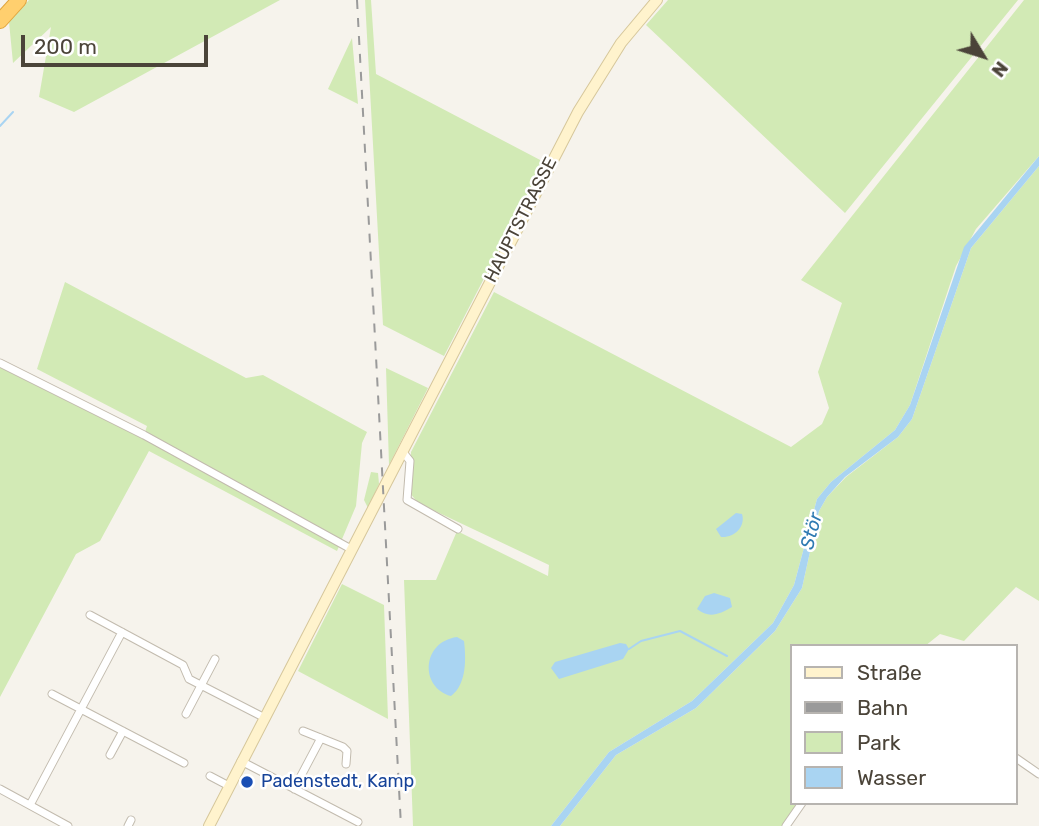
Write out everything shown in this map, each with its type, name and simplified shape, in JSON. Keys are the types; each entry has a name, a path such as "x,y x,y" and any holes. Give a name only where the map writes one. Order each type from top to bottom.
{"highway":[{"path":"0,21 19,0"}],"street":[{"name":"HAUPTSTRASSE","path":"209,826 591,89 621,43 657,0"},
{"path":"0,363 144,435 351,549"},
{"path":"402,451 409,456 410,461 407,499 458,529"},
{"path":"90,615 183,665 189,679 265,718"},
{"path":"30,805 122,632"},
{"path":"186,714 215,659"},
{"path":"52,694 184,762"},
{"path":"110,755 123,731"},
{"path":"303,731 347,751 346,764"},
{"path":"294,789 321,738"},
{"path":"1018,759 1039,774"},
{"path":"241,761 358,822"},
{"path":"210,776 229,786"},
{"path":"0,789 68,826"},
{"path":"786,826 801,805"}],"green space":[{"path":"29,0 280,0 74,112 39,97 51,27 13,63 9,22"},
{"path":"365,0 371,0 376,74 544,162 444,356 383,325"},
{"path":"668,0 1018,0 845,213 646,25"},
{"path":"1024,0 1039,0 1039,156 976,229 956,266 910,405 895,430 831,482 817,499 794,585 773,623 692,701 609,752 551,826 413,826 404,580 436,580 457,531 548,576 549,565 418,503 410,493 411,452 494,292 791,447 822,424 829,408 818,372 842,303 801,280"},
{"path":"352,38 358,104 328,89"},
{"path":"1039,166 1039,601 1016,587 964,641 940,634 928,644 790,644 790,805 801,805 786,826 560,826 616,755 696,708 775,631 802,588 819,511 827,497 846,477 898,437 912,419 971,248"},
{"path":"65,282 246,378 263,375 367,432 362,443 356,506 337,551 149,451 100,541 76,554 0,697 0,363 144,435 147,426 37,369"},
{"path":"386,368 428,388 389,465"},
{"path":"371,472 378,473 379,484 368,508 364,500"},
{"path":"342,584 384,605 388,719 298,671"}],"water":[{"name":"Stör","path":"1039,156 1039,166 971,248 912,419 898,437 845,477 827,497 819,511 802,588 775,631 696,708 616,755 560,826 551,826 609,752 692,701 773,623 794,585 817,499 831,482 895,430 910,405 964,247"},
{"path":"736,513 742,514 741,527 730,536 721,537 716,529"},
{"path":"714,593 730,598 732,607 714,614 706,614 697,609 705,596"},
{"path":"457,637 464,641 464,670 460,685 451,696 434,684 429,665 437,647"},
{"path":"620,643 626,644 629,649 623,659 559,679 551,668 555,662"}],"waterway":[{"path":"0,126 13,112"},
{"path":"629,649 641,641 680,631 727,656"}],"railway":[{"path":"357,0 401,826"}],"place":[{"name":"Padenstedt, Kamp","path":"247,782"}]}
